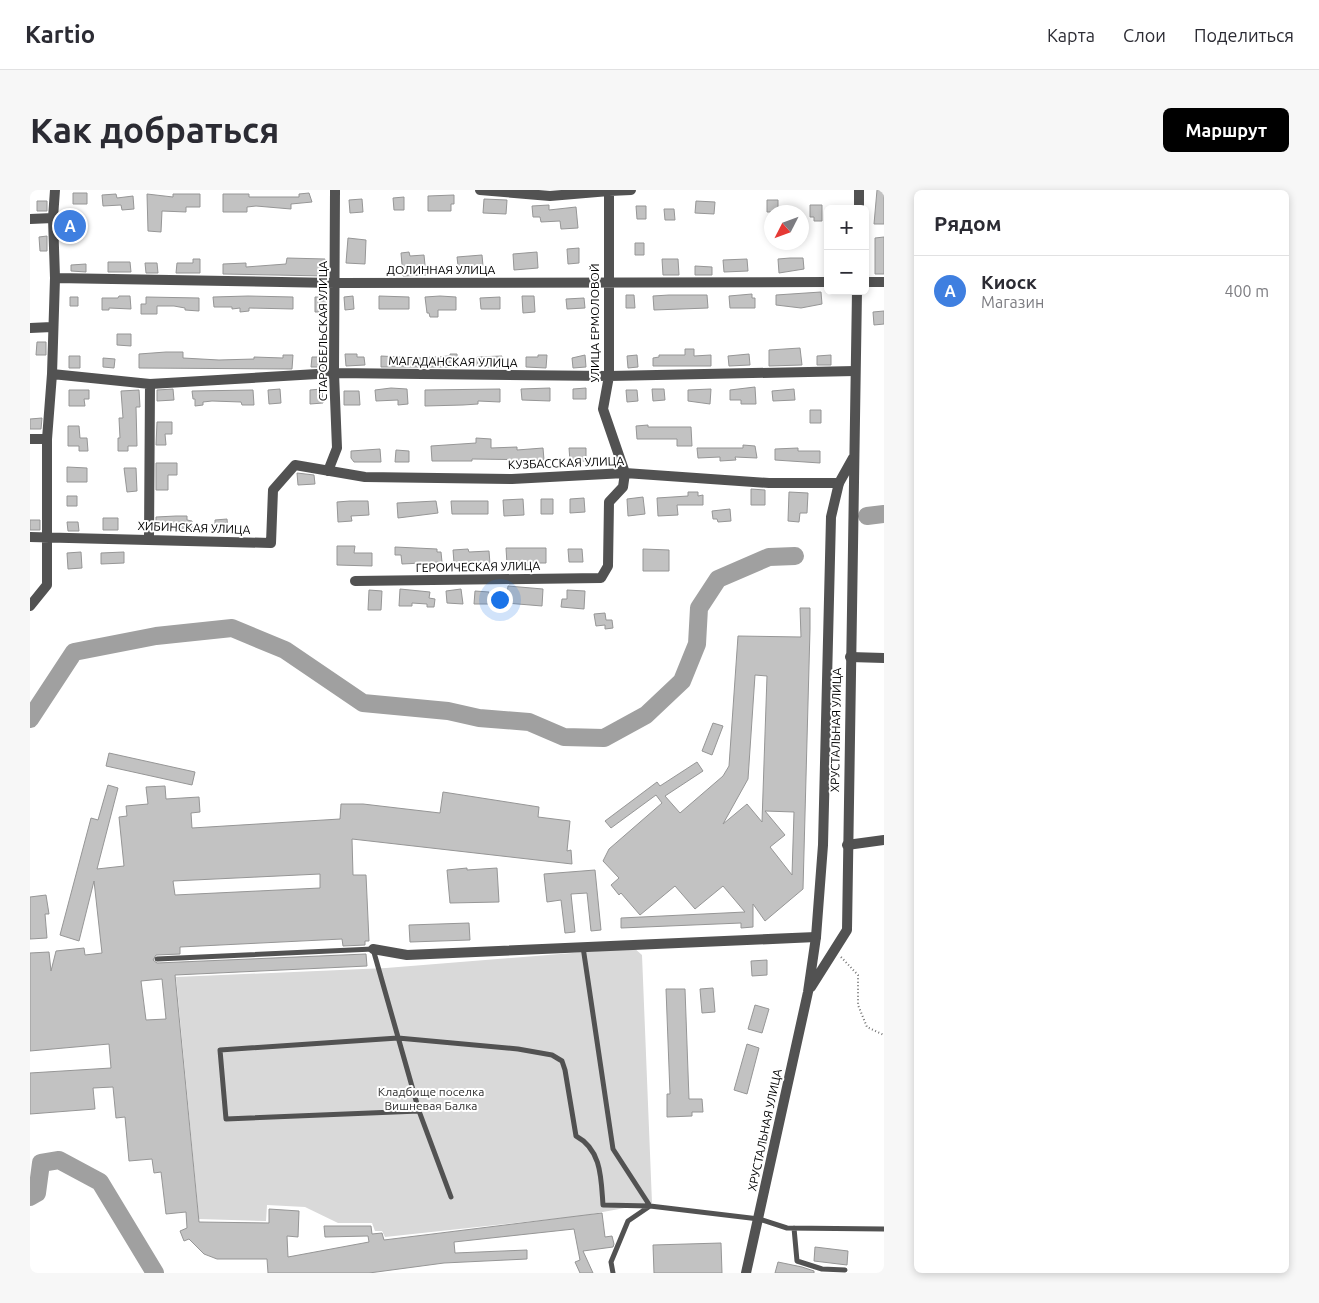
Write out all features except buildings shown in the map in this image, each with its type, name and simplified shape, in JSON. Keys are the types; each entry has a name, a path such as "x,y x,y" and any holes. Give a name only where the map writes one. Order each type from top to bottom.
{"street":[{"path":"30,606 47,585 47,439 52,374 55,278 53,218 55,190"},
{"name":"СТАРОБЕЛЬСКАЯ УЛИЦА","path":"328,471 337,448 334,373 335,190"},
{"path":"480,190 550,193 631,190"},
{"path":"859,190 859,205"},
{"name":"УЛИЦА ЕРМОЛОВОЙ","path":"609,191 607,281 609,376 603,409 625,473"},
{"path":"30,219 53,218"},
{"name":"ДОЛИННАЯ УЛИЦА","path":"55,278 335,283 824,282"},
{"path":"869,282 884,282"},
{"name":"ХРУСТАЛЬНАЯ УЛИЦА","path":"808,992 846,930 857,295"},
{"path":"30,328 52,327"},
{"name":"МАГАДАНСКАЯ УЛИЦА","path":"52,374 150,384 334,373 609,376 855,371"},
{"path":"149,539 150,384"},
{"path":"30,439 47,439"},
{"name":"ХРУСТАЛЬНАЯ УЛИЦА","path":"746,1273 808,992 816,937 823,845 831,526 839,483 853,458"},
{"name":"КУЗБАССКАЯ УЛИЦА","path":"295,465 365,477 512,478 625,473 769,484 839,483"},
{"name":"ХИБИНСКАЯ УЛИЦА","path":"30,537 271,544 274,490 295,465"},
{"name":"ГЕРОИЧЕСКАЯ УЛИЦА","path":"355,581 601,578 608,566 609,502 623,487 625,473"},
{"path":"850,657 884,658"},
{"path":"846,846 884,840"},
{"path":"373,949 407,955 816,937"}],"lane":[{"path":"584,947 613,1149 650,1206"},
{"path":"157,959 373,949 419,1110 451,1197"},
{"path":"419,1110 226,1119 220,1050 398,1038 518,1049 552,1055 562,1061 565,1070 576,1136 585,1141 594,1152 599,1166 603,1205 650,1206 758,1219 794,1228 884,1229"},
{"path":"613,1273 610,1262 628,1221 650,1206"},
{"path":"794,1228 797,1260 822,1269 845,1270"}],"path":[{"path":"834,950 858,975 858,1005 867,1028 884,1035"}],"green space":[{"name":"Кладбище поселка Вишневая Балка","path":"634,948 642,955 652,1203 581,1216 385,1237 382,1231 375,1231 372,1223 338,1223 305,1207 267,1205 266,1221 199,1219 176,977 386,968"}],"waterway":[{"path":"867,516 884,514"},
{"path":"30,719 74,652 156,636 232,628 285,650 363,703 448,711 479,718 529,722 564,737 604,738 646,715 682,681 697,644 699,608 718,579 769,557 795,556"},
{"path":"30,1197 37,1193 41,1163 59,1160 100,1182 155,1273"}],"place":[{"name":"Киоск","path":"70,226"}]}
